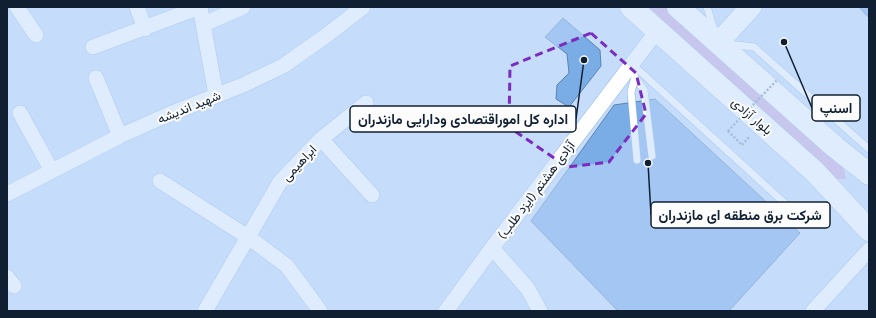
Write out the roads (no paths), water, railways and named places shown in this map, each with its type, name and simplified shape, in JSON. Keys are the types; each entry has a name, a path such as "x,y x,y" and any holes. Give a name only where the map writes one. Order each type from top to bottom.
{"main road":[{"name":"بلوار آزادی","path":"631,7 815,172 869,230"},
{"path":"678,7 718,43 822,122 835,148 869,189"},
{"path":"718,43 751,7"},
{"path":"835,148 869,174"},
{"path":"815,172 861,203 869,212"}],"street":[{"path":"17,7 36,35"},
{"path":"138,7 145,28"},
{"path":"93,47 200,7 216,96"},
{"path":"204,24 243,7"},
{"name":"شهید اندیشه","path":"7,194 120,136 167,114 243,85 283,66 363,7"},
{"name":"آزادی هشتم (ایزد طلب)","path":"446,311 492,248 634,70 657,31"},
{"path":"96,78 120,136"},
{"name":"ابراهیمی","path":"205,311 280,182 321,139 366,103"},
{"path":"20,113 52,170"},
{"path":"321,139 372,195"},
{"path":"160,181 248,237 287,266 320,311"},
{"path":"492,248 528,289 540,311"},
{"path":"813,311 869,250"}],"lane":[{"path":"707,7 718,43"},
{"path":"634,70 644,90 652,156"},
{"path":"634,70 631,92 637,160"},
{"path":"634,70 802,219"},
{"path":"822,122 869,149"}],"place":[{"name":"اسنپ","path":"784,42"},
{"name":"اداره کل اموراقتصادی ودارایی مازندران","path":"584,60"},
{"name":"شرکت برق منطقه ای مازندران","path":"648,163"}]}
